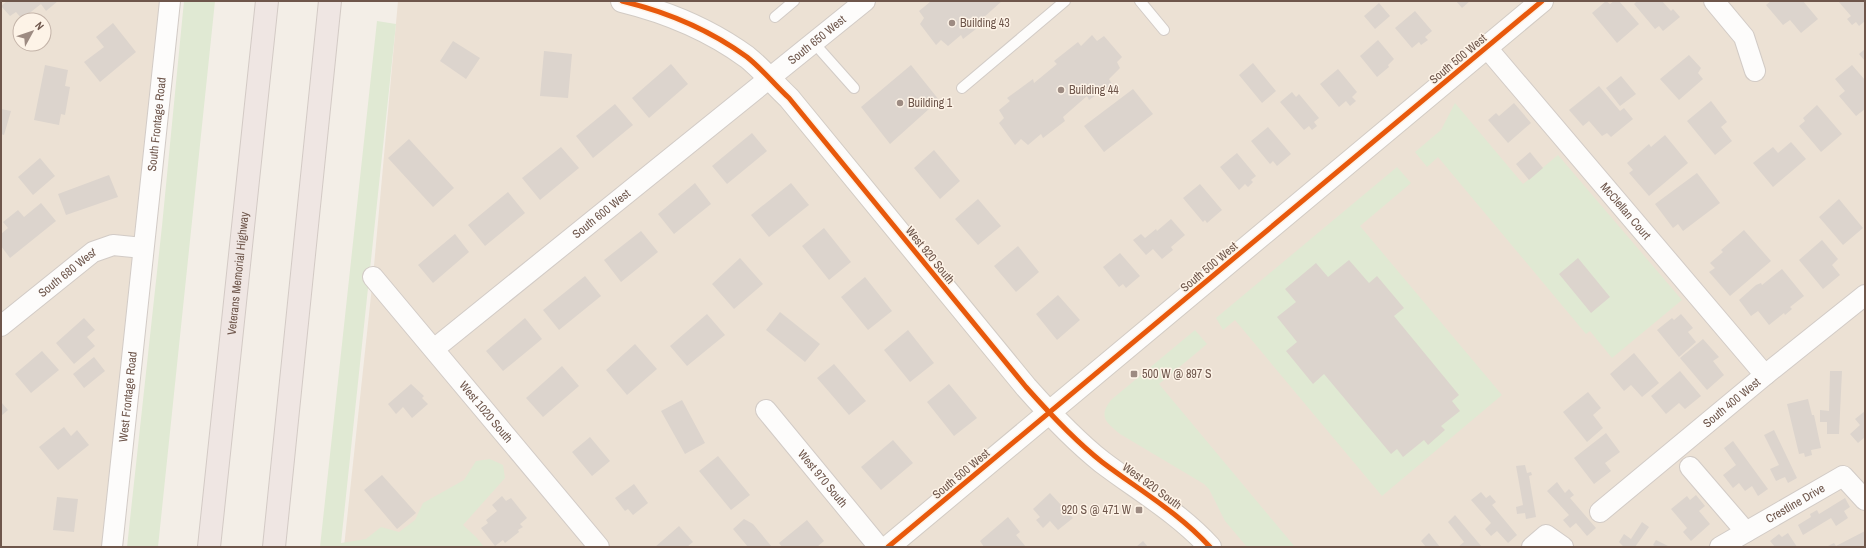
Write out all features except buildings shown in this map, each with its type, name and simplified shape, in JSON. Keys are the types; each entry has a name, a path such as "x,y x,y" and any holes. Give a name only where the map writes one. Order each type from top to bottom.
{"highway":[{"name":"Veterans Memorial Highway","path":"209,547 266,7"},
{"path":"274,547 330,11"}],"main road":[{"name":"West 920 South","path":"622,1 654,9 712,34 748,58 789,98 1026,388 1087,449 1170,511 1210,547"},
{"name":"South 500 West","path":"888,547 1487,48 1533,4"}],"street":[{"name":"South Frontage Road","path":"143,248 170,1"},
{"name":"South 650 West","path":"768,78 865,1"},
{"path":"1714,1 1744,37 1755,71"},
{"name":"McClellan Court","path":"1487,48 1765,375"},
{"name":"South 600 West","path":"434,349 768,78"},
{"name":"South 680 West","path":"1,326 93,252 113,245 143,248"},
{"name":"West Frontage Road","path":"112,547 143,248"},
{"name":"West 1020 South","path":"373,277 599,547"},
{"name":"South 400 West","path":"1600,512 1765,375 1865,295"},
{"name":"West 970 South","path":"766,410 879,547"},
{"path":"1690,467 1746,532"},
{"name":"Crestline Drive","path":"1720,547 1843,476 1865,500"},
{"path":"1532,547 1546,535 1563,547"}],"lane":[{"path":"774,17 794,1"},
{"path":"962,88 1064,1"},
{"path":"1140,1 1164,30"},
{"path":"814,43 854,88"}],"shaded area":[{"path":"1,1 171,1 120,547 1,547"},
{"path":"398,1 1865,1 1865,547 344,547 373,277"}],"green space":[{"path":"184,1 215,1 158,547 127,547 162,226"},
{"path":"377,21 396,24 341,543 366,539 381,527 399,532 415,520 423,503 464,480 476,461 490,459 503,465 505,478 463,525 484,547 320,547"},
{"path":"1455,103 1523,184 1558,155 1682,300 1612,358 1590,331 1586,334 1438,157 1427,167 1415,152 1441,130"},
{"path":"1397,167 1411,183 1360,226 1502,395 1382,496 1235,320 1223,330 1216,318"},
{"path":"1195,330 1207,344 1159,384 1295,547 1247,547 1225,521 1209,489 1204,484 1120,434 1105,419 1105,411 1111,400"}],"cycle path":[{"path":"622,1 672,16 703,30 733,47 758,67 789,98 1026,387 1053,417 1092,454 1185,523 1210,547"},
{"path":"888,547 1542,1"}],"place":[{"name":"Building 43","path":"952,23"},
{"name":"Building 44","path":"1061,90"},
{"name":"Building 1","path":"900,103"},
{"name":"500 W @ 897 S","path":"1134,374"},
{"name":"920 S @ 471 W","path":"1139,510"}]}
